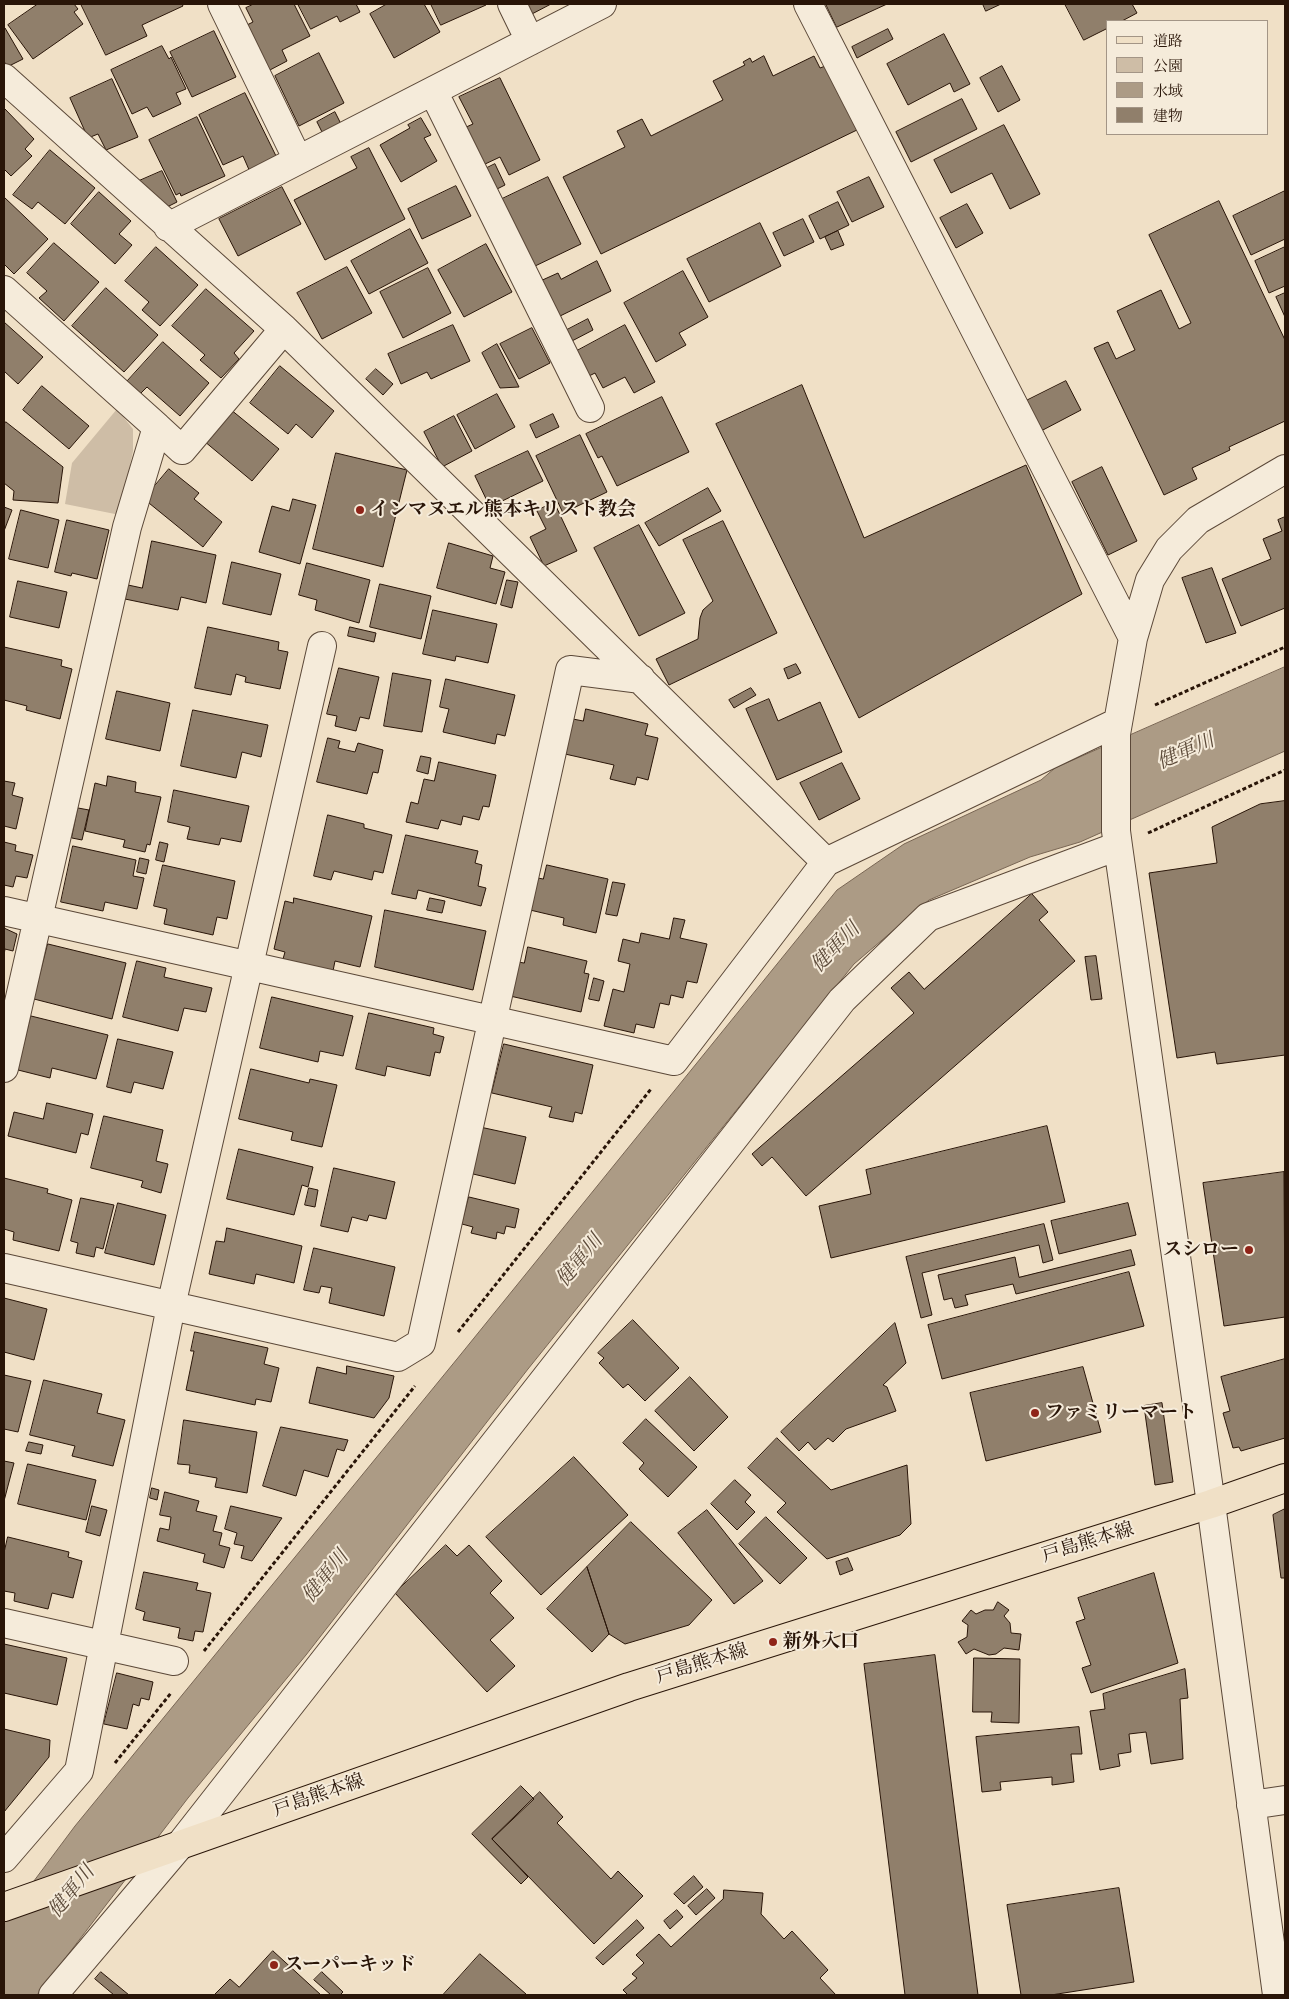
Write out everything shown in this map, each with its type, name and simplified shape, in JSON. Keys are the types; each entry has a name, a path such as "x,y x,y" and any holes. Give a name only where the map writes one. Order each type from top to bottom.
{"main road":[{"name":"戸島熊本線","path":"4,1908 629,1687 1211,1504 1285,1478"}],"street":[{"path":"222,4 298,160"},
{"path":"512,4 530,40"},
{"path":"168,227 602,4"},
{"path":"808,4 1133,638"},
{"path":"4,78 284,329 826,862"},
{"path":"432,91 590,408"},
{"path":"4,290 182,450 284,329"},
{"path":"4,1068 127,527 157,427"},
{"path":"1277,1995 1211,1504 1117,839 1117,728 1133,638 1150,580 1169,549 1198,520 1285,469"},
{"path":"4,1858 79,1771 171,1306 322,646"},
{"path":"4,1268 398,1357 422,1343 491,1020 570,670 641,680"},
{"path":"4,911 674,1061 826,862 1117,728"},
{"path":"53,1995 180,1845 842,1000 928,917 1117,839"},
{"path":"4,1623 174,1661"},
{"path":"1251,1805 1285,1800"}],"path":[{"path":"1117,728 1285,647"},
{"path":"1117,839 1285,770"},
{"path":"457,1334 674,1061"},
{"path":"203,1653 420,1380"},
{"path":"110,1770 172,1692"}],"green space":[{"path":"117,409 133,429 133,451 120,515 65,504 72,463"}],"water":[{"name":"健軍川","path":"1285,667 1285,751 1080,842 1030,857 929,900 854,964 528,1369 306,1655 188,1798 37,1995 4,1995 4,1921 75,1826 837,890 904,844 1041,780 1055,768"}],"building":[{"path":"38,4 74,4 78,9 74,12 83,24 33,59 8,25"},
{"path":"81,4 182,4 183,6 142,25 147,36 106,55"},
{"path":"254,4 294,4 310,36 282,50 287,61 268,71 245,26 253,22 246,8"},
{"path":"298,4 356,4 360,12 340,22 337,16 311,29"},
{"path":"387,4 424,4 440,32 394,58 370,14"},
{"path":"431,4 486,4 486,5 441,25"},
{"path":"523,4 551,4 530,15"},
{"path":"826,4 887,4 837,27"},
{"path":"983,4 1001,4 986,11"},
{"path":"1065,4 1132,4 1137,13 1124,20 1106,20 1106,29 1084,40"},
{"path":"4,28 23,59 7,67 4,61"},
{"path":"888,29 893,39 857,58 852,47"},
{"path":"214,31 236,77 192,97 170,52"},
{"path":"944,34 970,84 954,92 950,83 908,105 887,64"},
{"path":"162,46 169,59 171,57 186,89 176,93 181,104 153,117 147,107 132,114 111,70"},
{"path":"319,53 344,103 299,126 275,76"},
{"path":"764,56 773,76 814,56 820,68 828,65 859,129 601,254 563,177 625,147 617,131 642,119 651,136 723,100 713,81 745,65 743,62 750,58 752,62"},
{"path":"1002,66 1020,100 998,112 980,78"},
{"path":"500,78 540,160 509,175 500,157 483,165 464,128 473,124 459,97"},
{"path":"112,79 138,137 106,150 98,134 88,138 70,98"},
{"path":"245,93 277,158 250,172 243,156 223,165 199,115"},
{"path":"962,99 977,129 911,162 896,132"},
{"path":"4,108 34,139 25,149 32,156 11,176 4,169"},
{"path":"335,112 341,124 323,134 317,122"},
{"path":"197,117 225,176 181,196 180,193 176,195 149,140"},
{"path":"421,118 431,135 424,138 437,161 401,182 380,145 410,128 408,125"},
{"path":"1004,125 1040,194 1010,209 992,173 951,193 934,160"},
{"path":"369,148 405,219 325,260 294,200 357,168 351,157"},
{"path":"50,150 95,188 65,224 38,202 32,209 13,195"},
{"path":"495,164 505,185 495,190 485,169"},
{"path":"162,171 177,202 167,207 139,181"},
{"path":"548,177 581,244 533,267 500,200"},
{"path":"869,177 884,207 852,222 837,192"},
{"path":"456,186 471,216 422,239 408,209"},
{"path":"282,187 301,224 238,256 219,219"},
{"path":"1285,191 1285,239 1251,255 1233,216"},
{"path":"99,192 131,221 119,234 132,245 115,264 71,224"},
{"path":"4,197 48,239 14,274 4,264"},
{"path":"1219,201 1285,340 1285,421 1229,447 1230,450 1192,468 1197,479 1164,495 1094,348 1108,342 1116,359 1135,350 1117,311 1161,290 1179,329 1191,323 1149,235"},
{"path":"838,202 849,225 820,239 809,216"},
{"path":"967,204 983,233 956,248 940,218"},
{"path":"803,219 814,242 784,256 773,233"},
{"path":"760,223 781,266 709,302 687,259"},
{"path":"410,229 428,263 369,294 351,261"},
{"path":"838,231 844,245 831,250 825,237"},
{"path":"54,243 99,282 64,321 39,298 47,291 27,273"},
{"path":"486,244 512,292 464,317 438,270"},
{"path":"156,247 198,285 160,326 142,310 149,302 125,281"},
{"path":"1285,247 1285,286 1269,293 1255,261"},
{"path":"597,261 611,291 556,318 538,282 558,273 561,279"},
{"path":"347,267 372,313 322,339 297,293"},
{"path":"428,268 451,313 403,338 380,292"},
{"path":"683,271 708,317 679,333 686,345 656,362 624,303"},
{"path":"106,288 158,335 124,372 72,326"},
{"path":"206,289 254,331 234,353 239,359 221,378 200,360 205,355 172,326"},
{"path":"1285,293 1285,317 1276,297"},
{"path":"588,319 593,330 570,342 565,331"},
{"path":"4,322 43,357 18,384 4,371"},
{"path":"453,325 470,361 431,379 427,372 401,384 388,354"},
{"path":"625,325 655,382 634,393 625,377 603,388 595,373 589,376 575,352"},
{"path":"532,328 550,363 519,379 500,344"},
{"path":"163,342 209,383 180,416 147,387 136,398 123,386"},
{"path":"497,344 519,387 500,388 482,353"},
{"path":"280,366 334,411 312,438 296,424 288,434 250,403"},
{"path":"376,369 393,384 383,395 366,379"},
{"path":"1066,381 1081,410 1041,431 1026,401"},
{"path":"802,385 864,538 1026,465 1082,594 859,718 716,424"},
{"path":"42,386 89,426 69,449 23,410"},
{"path":"497,394 515,427 475,449 457,415"},
{"path":"662,397 689,452 617,486 602,456 598,458 586,434"},
{"path":"230,409 279,449 252,481 204,441"},
{"path":"553,414 559,427 536,438 530,425"},
{"path":"454,416 472,451 442,467 424,432"},
{"path":"6,422 63,467 58,503 13,500 14,491 4,483 4,425"},
{"path":"580,435 607,492 563,513 536,456"},
{"path":"528,451 543,481 490,507 475,476"},
{"name":"インマヌエル熊本キリスト教会","path":"336,453 407,470 383,567 313,549"},
{"path":"1102,467 1137,541 1108,555 1072,482"},
{"path":"169,469 199,493 194,499 222,522 203,547 144,499"},
{"path":"708,488 721,511 659,546 645,523"},
{"path":"293,499 316,505 300,564 259,552 272,506 289,511"},
{"path":"554,502 577,551 544,566 530,537 546,529 537,511"},
{"path":"4,507 12,510 4,531"},
{"path":"21,510 59,520 48,568 9,559"},
{"path":"1285,517 1285,608 1241,626 1222,579 1271,559 1263,539 1282,531 1278,520"},
{"path":"67,520 109,530 97,579 72,573 71,576 55,572"},
{"path":"723,521 777,633 669,685 656,659 698,639 700,618 703,610 713,601 683,540"},
{"path":"639,525 685,613 639,636 594,548"},
{"path":"152,541 216,555 206,603 181,597 178,610 125,599 128,585 142,588"},
{"path":"449,543 493,556 490,568 505,572 496,604 437,588"},
{"path":"232,562 281,574 271,615 223,604"},
{"path":"307,563 370,580 359,623 315,610 317,600 299,595"},
{"path":"1212,568 1236,633 1206,643 1182,578"},
{"path":"507,580 518,582 512,608 501,605"},
{"path":"18,581 67,592 59,628 10,617"},
{"path":"380,584 431,596 421,639 370,627"},
{"path":"433,610 497,624 488,663 456,656 455,661 423,654"},
{"path":"208,627 279,642 278,650 288,652 280,689 245,682 246,677 236,674 231,695 195,688"},
{"path":"350,627 376,633 374,642 348,636"},
{"path":"4,647 62,660 61,666 72,669 60,719 26,710 27,706 4,700"},
{"path":"796,664 801,673 788,679 784,669"},
{"path":"339,668 379,677 369,719 360,717 356,731 335,726 337,716 327,714"},
{"path":"393,673 431,680 422,732 384,726"},
{"path":"446,679 515,695 505,736 497,734 495,744 443,732 449,709 440,707"},
{"path":"751,688 756,695 734,708 729,700"},
{"path":"117,691 170,703 160,751 106,739"},
{"path":"769,699 778,721 820,702 842,752 777,780 746,709"},
{"path":"586,709 648,724 645,735 658,738 648,780 637,777 635,785 610,779 614,765 565,754 573,719 583,721"},
{"path":"193,710 268,725 261,757 242,752 236,778 181,766"},
{"path":"328,738 340,741 338,748 355,752 358,743 383,750 378,773 373,772 367,794 317,782"},
{"path":"421,756 431,758 428,774 417,771"},
{"path":"439,762 496,775 489,807 483,806 479,820 463,816 461,825 441,820 438,829 406,822 411,802 418,804 424,779 434,781"},
{"path":"842,763 860,799 819,820 800,783"},
{"path":"108,776 136,782 135,792 161,797 150,845 147,844 145,852 123,847 125,840 85,831 95,783 106,786"},
{"path":"4,781 15,783 12,795 23,798 16,829 4,826"},
{"path":"174,790 249,806 241,842 221,838 219,845 187,839 190,827 168,822"},
{"path":"1285,801 1285,1055 1217,1064 1215,1052 1177,1058 1149,873 1217,863 1212,827 1260,804"},
{"path":"78,808 89,810 82,840 72,838"},
{"path":"328,815 364,824 364,828 392,835 383,873 374,871 372,880 334,871 331,880 314,876"},
{"path":"406,835 478,851 475,863 482,865 478,886 486,888 481,906 418,890 416,899 392,894"},
{"path":"4,842 16,845 15,851 33,855 27,878 16,876 13,887 4,885"},
{"path":"160,842 168,844 164,862 156,860"},
{"path":"73,846 136,860 133,876 144,878 137,909 105,902 103,911 61,902"},
{"path":"140,858 149,860 146,874 137,872"},
{"path":"163,865 235,881 227,919 217,917 213,935 164,924 167,909 154,906"},
{"path":"547,865 608,879 596,933 563,925 564,918 530,910 538,878 543,879"},
{"path":"613,882 625,884 617,916 606,914"},
{"path":"1032,894 1048,912 1039,920 1075,961 806,1196 772,1157 762,1166 752,1154 914,1013 891,988 909,972 924,989"},
{"path":"294,898 372,916 360,967 335,961 333,971 283,959 285,952 274,949 285,901 293,903"},
{"path":"430,898 445,901 442,913 427,910"},
{"path":"385,910 486,931 473,990 375,967"},
{"path":"674,918 685,920 680,938 707,944 697,983 687,981 683,998 671,995 669,1005 660,1003 654,1028 636,1024 634,1033 604,1026 613,989 624,992 630,964 618,961 623,939 639,943 641,933 669,939"},
{"path":"4,928 17,934 13,951 5,949 4,955"},
{"path":"48,944 126,963 112,1019 34,999"},
{"path":"528,947 587,961 584,973 589,974 581,1012 510,996 518,962 524,963"},
{"path":"1096,956 1102,999 1091,1000 1085,957"},
{"path":"137,961 166,968 164,977 212,988 206,1012 184,1008 178,1031 123,1017"},
{"path":"594,978 604,981 599,1001 589,999"},
{"path":"272,997 353,1016 343,1056 320,1051 318,1062 260,1048"},
{"path":"369,1013 434,1028 433,1034 444,1037 440,1053 435,1052 430,1076 387,1066 385,1076 356,1069"},
{"path":"31,1016 108,1035 96,1079 52,1068 50,1078 18,1070"},
{"path":"118,1039 173,1052 163,1089 134,1082 131,1093 107,1087"},
{"path":"504,1044 593,1065 582,1114 575,1112 573,1122 549,1117 552,1107 492,1093"},
{"path":"251,1069 309,1083 310,1079 337,1085 322,1147 291,1140 293,1132 239,1119"},
{"path":"47,1103 93,1114 88,1135 81,1133 76,1153 8,1136 14,1112 43,1119"},
{"path":"104,1116 163,1130 156,1161 168,1164 161,1193 141,1187 143,1181 91,1168"},
{"path":"1047,1126 1065,1202 831,1258 819,1206 871,1194 866,1170"},
{"path":"480,1127 526,1137 515,1184 469,1173"},
{"path":"239,1149 313,1167 308,1187 302,1185 294,1215 227,1199"},
{"path":"334,1168 395,1182 386,1219 369,1215 367,1221 352,1217 348,1232 321,1226"},
{"name":"スシロー","path":"1284,1172 1285,1317 1224,1326 1203,1183"},
{"path":"4,1178 48,1189 47,1193 72,1200 59,1251 13,1240 14,1232 4,1229"},
{"path":"309,1188 318,1190 315,1207 305,1205"},
{"path":"469,1197 519,1209 515,1228 506,1226 504,1234 497,1232 496,1239 471,1233 473,1227 462,1224"},
{"path":"81,1198 114,1205 103,1249 96,1247 94,1257 76,1253 78,1243 71,1241"},
{"path":"118,1203 166,1215 154,1265 105,1253"},
{"path":"1128,1203 1136,1235 1059,1254 1051,1221"},
{"path":"1044,1224 1053,1260 1043,1263 1039,1245 922,1273 932,1315 921,1318 906,1257"},
{"path":"227,1228 302,1246 294,1283 256,1274 254,1284 209,1274 216,1241 224,1242"},
{"path":"314,1248 395,1267 384,1316 329,1303 332,1288 321,1286 319,1293 304,1290"},
{"path":"1131,1250 1135,1265 1016,1294 1013,1284 965,1295 968,1305 955,1308 952,1298 944,1300 938,1275 1015,1257 1019,1277"},
{"path":"1129,1272 1144,1326 942,1379 928,1325"},
{"path":"4,1298 47,1309 34,1360 4,1352"},
{"path":"633,1320 679,1368 645,1401 628,1384 623,1388 599,1363 604,1358 598,1353"},
{"path":"895,1323 906,1363 883,1385 887,1387 896,1411 846,1429 833,1442 828,1438 815,1450 808,1442 799,1451 781,1432"},
{"path":"195,1332 268,1348 264,1364 279,1368 271,1402 256,1399 255,1405 186,1390 194,1351 191,1351"},
{"path":"1285,1359 1285,1438 1241,1451 1239,1447 1233,1448 1223,1413 1230,1411 1221,1377"},
{"path":"347,1366 394,1376 389,1398 374,1418 309,1403 317,1367 346,1374"},
{"name":"ファミリーマート","path":"1083,1367 1101,1432 986,1461 970,1393"},
{"path":"4,1375 31,1381 18,1432 4,1429"},
{"path":"690,1377 728,1417 694,1451 655,1411"},
{"path":"44,1380 102,1394 97,1413 125,1420 113,1466 72,1456 75,1446 30,1435"},
{"path":"1162,1403 1173,1482 1155,1485 1144,1406"},
{"path":"646,1419 697,1467 668,1497 639,1469 644,1463 623,1443"},
{"path":"184,1420 257,1432 247,1493 215,1487 217,1478 189,1473 190,1465 178,1464"},
{"path":"281,1427 348,1440 344,1451 337,1449 328,1477 304,1470 296,1496 263,1486"},
{"path":"777,1438 831,1490 907,1465 911,1524 900,1535 827,1559 777,1512 786,1503 748,1468"},
{"path":"29,1442 43,1445 41,1454 26,1451"},
{"path":"574,1457 628,1515 541,1595 486,1537"},
{"path":"4,1461 14,1463 4,1501"},
{"path":"28,1464 96,1480 86,1520 18,1504"},
{"path":"735,1480 751,1495 745,1502 755,1512 737,1530 711,1504"},
{"path":"152,1488 159,1490 157,1500 150,1498"},
{"path":"165,1492 199,1501 196,1511 217,1516 213,1531 222,1533 219,1545 230,1548 224,1568 203,1562 205,1554 157,1541 160,1528 169,1530 171,1517 160,1515"},
{"path":"92,1506 107,1510 100,1536 86,1532"},
{"path":"231,1506 282,1518 252,1561 241,1558 244,1546 234,1544 237,1533 225,1529"},
{"path":"1285,1509 1285,1578 1281,1578 1273,1515"},
{"path":"707,1510 763,1581 734,1604 678,1533"},
{"path":"766,1517 807,1558 780,1584 739,1544"},
{"path":"631,1522 712,1600 689,1625 625,1644 609,1634 587,1567"},
{"path":"8,1537 69,1552 68,1557 82,1561 73,1598 52,1593 48,1609 14,1601 15,1593 4,1591 4,1553"},
{"path":"446,1545 457,1556 469,1545 502,1581 490,1593 514,1618 490,1640 515,1666 487,1692 395,1593"},
{"path":"848,1558 853,1570 840,1575 836,1562"},
{"path":"587,1567 609,1634 592,1652 547,1609"},
{"path":"144,1572 198,1583 196,1590 211,1593 203,1632 195,1631 193,1641 178,1638 180,1628 143,1620 145,1612 136,1609"},
{"path":"1154,1573 1178,1663 1091,1693 1082,1668 1091,1665 1076,1622 1085,1619 1078,1598"},
{"path":"998,1602 1009,1610 1004,1616 1010,1623 1011,1633 1021,1634 1019,1650 1004,1648 996,1654 989,1655 974,1649 966,1654 958,1642 967,1637 968,1625 962,1621 971,1610 976,1614 985,1610 993,1610"},
{"path":"4,1644 67,1658 57,1705 4,1693"},
{"path":"935,1655 978,1995 905,1995 864,1664"},
{"path":"974,1658 1020,1659 1019,1723 991,1722 992,1712 973,1712"},
{"path":"1185,1669 1188,1698 1180,1699 1183,1759 1151,1764 1146,1732 1129,1734 1131,1752 1118,1754 1120,1766 1100,1770 1090,1711 1105,1709 1103,1694"},
{"path":"117,1673 153,1682 149,1700 141,1698 139,1706 133,1704 127,1729 104,1724"},
{"path":"1079,1727 1082,1754 1071,1754 1074,1782 1052,1785 1052,1777 1000,1782 1001,1790 982,1792 976,1737"},
{"path":"4,1729 50,1740 49,1757 4,1812"},
{"path":"521,1786 534,1799 492,1839 528,1877 521,1884 472,1834"},
{"path":"540,1792 563,1817 557,1823 611,1879 618,1871 643,1896 594,1944 492,1839"},
{"path":"694,1876 703,1887 684,1904 674,1894"},
{"path":"1119,1888 1134,1982 1051,1995 1021,1995 1007,1905"},
{"path":"707,1889 715,1898 696,1915 688,1906"},
{"path":"724,1890 763,1893 761,1914 784,1939 792,1931 828,1970 820,1978 836,1995 628,1995 623,1990 637,1978 632,1974 644,1963 636,1955 659,1934 671,1947 723,1899"},
{"path":"677,1910 683,1917 670,1929 664,1921"},
{"path":"637,1920 644,1928 603,1965 596,1958"},
{"name":"スーパーキッド","path":"273,1951 321,1995 214,1995 230,1979 239,1987"},
{"path":"480,1954 526,1994 443,1995"},
{"path":"101,1972 129,1995 114,1995 95,1979"},
{"path":"322,1972 343,1992 340,1995 331,1995 314,1980"}],"place":[{"name":"インマヌエル熊本キリスト教会","path":"360,510"},
{"name":"スシロー","path":"1249,1250"},
{"name":"ファミリーマート","path":"1035,1413"},
{"name":"新外入口","path":"773,1642"},
{"name":"スーパーキッド","path":"274,1965"}]}
